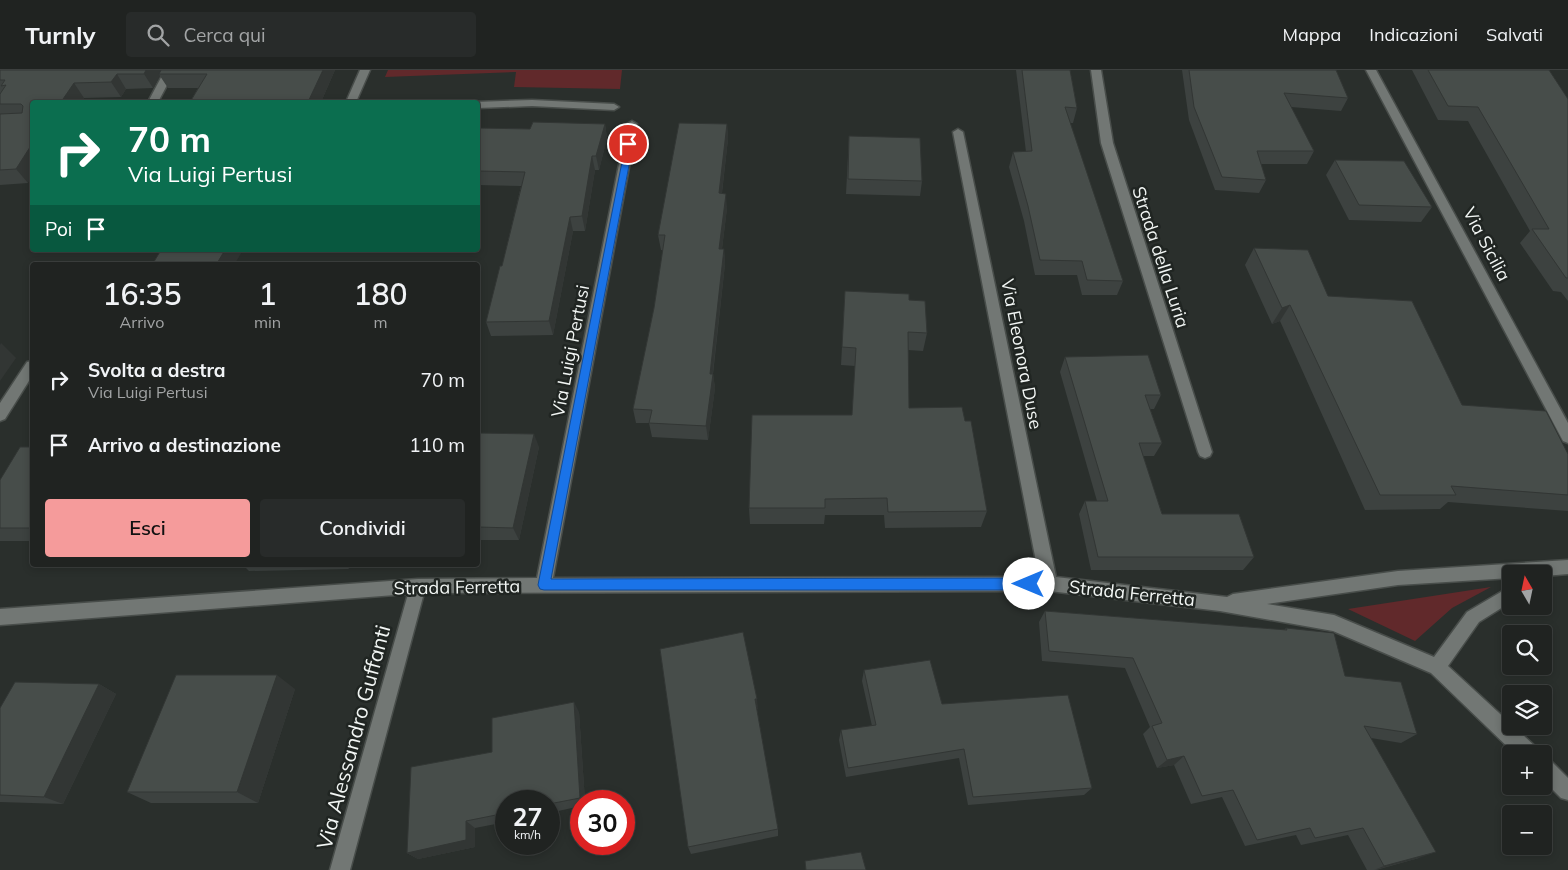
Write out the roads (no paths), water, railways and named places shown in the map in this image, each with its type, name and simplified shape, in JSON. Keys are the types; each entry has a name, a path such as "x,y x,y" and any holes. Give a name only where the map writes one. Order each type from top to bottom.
{"street":[{"path":"154,100 170,70"},
{"path":"352,100 365,70"},
{"name":"Strada della Luria","path":"1096,70 1107,144 1205,452"},
{"name":"Via Sicilia","path":"1371,70 1568,437"},
{"path":"480,105 532,103 614,107"},
{"name":"Via Luigi Pertusi","path":"544,585 632,124"},
{"name":"Via Eleonora Duse","path":"958,132 1049,584"},
{"path":"0,415 30,369"},
{"path":"1552,570 1568,567"},
{"path":"1220,603 1398,578 1502,574"},
{"name":"Strada Ferretta","path":"0,617 418,586 1049,584 1220,603 1334,623 1437,666 1520,745"},
{"name":"Via Alessandro Guffanti","path":"340,870 418,586"},
{"path":"1437,666 1473,617 1502,599"},
{"path":"1552,776 1568,791"}]}
